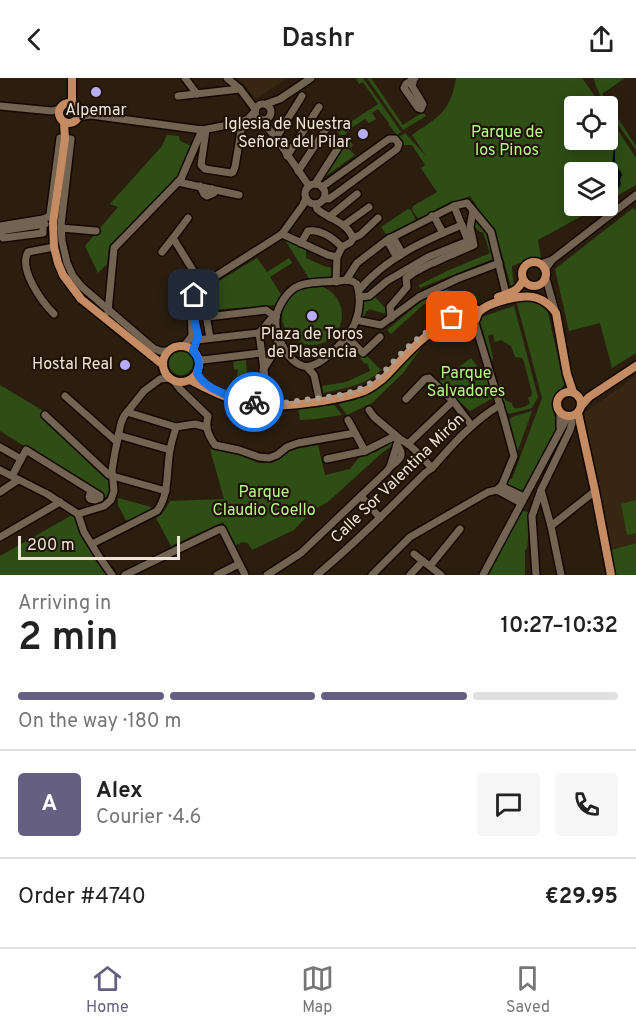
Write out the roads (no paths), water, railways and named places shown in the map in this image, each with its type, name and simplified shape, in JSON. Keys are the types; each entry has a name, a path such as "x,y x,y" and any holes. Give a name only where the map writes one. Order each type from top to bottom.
{"main road":[{"path":"71,78 63,112 65,139 54,247 58,263 71,287 81,298 176,378 224,396 265,406 350,395 366,390 382,380 414,347 432,332 454,320 495,303 522,296 540,298 550,305"},
{"path":"77,106 79,114 75,121 63,112 77,106"},
{"path":"176,378 200,380 208,387 259,403 273,404 353,391 375,381 421,335 435,326 472,314 515,291 523,280 522,272 532,262 543,271 543,282 522,296"},
{"path":"523,280 528,285 535,286 556,313 611,575"},
{"path":"149,355 158,357 178,346 184,346 193,351 199,359 199,364 176,378"},
{"path":"166,353 176,378"},
{"path":"574,406 636,366"}],"street":[{"path":"185,78 197,94"},
{"path":"227,78 262,112 268,128 287,156 298,171 325,192 324,199"},
{"path":"79,114 204,130 248,119 262,112 310,78"},
{"path":"178,96 240,89"},
{"path":"276,138 302,96"},
{"path":"0,106 63,112"},
{"path":"287,156 319,107"},
{"path":"204,130 201,165 205,169 231,173 235,166 241,131 239,123"},
{"path":"298,171 330,123"},
{"path":"107,321 114,248 181,179 204,130"},
{"path":"0,233 43,224 48,217 60,138 65,139"},
{"path":"184,346 192,336 191,304 197,288 282,234 309,202 328,199 397,149 399,144 395,139 389,139 305,191 309,202 344,225 350,230 353,238"},
{"path":"316,185 343,141"},
{"path":"178,182 239,195"},
{"path":"329,217 357,194"},
{"path":"556,313 543,271 552,260 636,195"},
{"path":"350,281 357,263 389,239 432,216 467,203 491,232 506,294"},
{"path":"359,293 369,296 387,281 468,241 454,206"},
{"path":"344,225 369,207"},
{"path":"391,318 390,307 407,287 406,278 429,261 474,245 470,227 473,211"},
{"path":"432,216 442,233"},
{"path":"162,252 188,218"},
{"path":"336,282 337,257 342,247 360,235 378,218"},
{"path":"0,226 43,224 96,231"},
{"path":"197,340 259,333 276,317 284,300 296,287 364,279 400,255 462,225"},
{"path":"56,226 73,276 90,295 153,348 166,353"},
{"path":"301,243 308,231 314,230 333,238 342,247"},
{"path":"282,234 337,257"},
{"path":"173,238 202,285"},
{"path":"389,239 394,239 401,251 400,255"},
{"path":"420,244 419,250 422,258 429,261"},
{"path":"54,247 28,252 25,258 28,277 37,293 54,314"},
{"path":"356,320 381,326 419,297 499,263"},
{"path":"374,273 387,281"},
{"path":"359,293 374,273"},
{"path":"307,367 320,362 348,337 356,320 359,293 357,284 350,281"},
{"path":"191,304 198,336 193,351"},
{"path":"207,317 266,310 276,317 279,337 285,351"},
{"path":"194,314 204,313 207,317 210,338"},
{"path":"372,575 410,537 499,487 514,456 472,314"},
{"path":"259,333 267,392 273,404"},
{"path":"275,351 279,337"},
{"path":"348,337 363,353 380,337"},
{"path":"263,370 279,347 300,365 307,367 314,375 319,398"},
{"path":"199,359 261,353"},
{"path":"314,375 320,362"},
{"path":"78,514 104,506 111,500 114,491 112,470 121,423 127,412 144,391 176,378 208,416 206,427 215,445 269,458 298,443 355,433"},
{"path":"406,399 425,379 429,378 453,401 472,426"},
{"path":"65,396 118,438 170,450"},
{"path":"408,444 453,401"},
{"name":"Calle Sor Valentina Mirón","path":"316,575 380,518 472,426 500,405"},
{"path":"483,575 558,435 561,422 574,406"},
{"path":"536,575 532,516 541,490 570,430 574,406"},
{"path":"369,410 398,442"},
{"path":"127,412 176,427 195,424 206,427"},
{"path":"45,415 104,472 113,477 166,491"},
{"path":"348,420 365,452"},
{"path":"92,544 157,511 161,506 166,491 170,450 176,427"},
{"path":"327,459 365,452 393,437 398,442 408,444 432,468"},
{"path":"267,575 301,553 390,467 398,442"},
{"path":"0,447 21,459"},
{"path":"0,492 15,478 26,450 91,490"},
{"path":"0,470 78,514 84,532 112,575"},
{"path":"499,487 523,500"},
{"path":"541,490 561,575"},
{"path":"551,526 595,491"},
{"path":"361,496 380,518"},
{"path":"0,537 60,502"},
{"path":"125,575 222,529 245,575"},
{"path":"430,566 460,529"},
{"path":"414,554 441,575"},
{"path":"410,575 423,561"},
{"path":"217,575 239,564"}],"water":[{"path":"614,150 615,162 612,162"},
{"path":"618,168 622,174 618,189"}],"place":[{"name":"Alpemar","path":"96,92"},
{"name":"Iglesia de Nuestra Señora del Pilar","path":"363,134"},
{"name":"Plaza de Toros de Plasencia","path":"312,316"},
{"name":"Hostal Real","path":"125,365"}],"park label":[{"name":"Parque de los Pinos","path":"507,142"},
{"name":"Parque Salvadores","path":"466,383"},
{"name":"Parque Claudio Coello","path":"264,502"}]}
